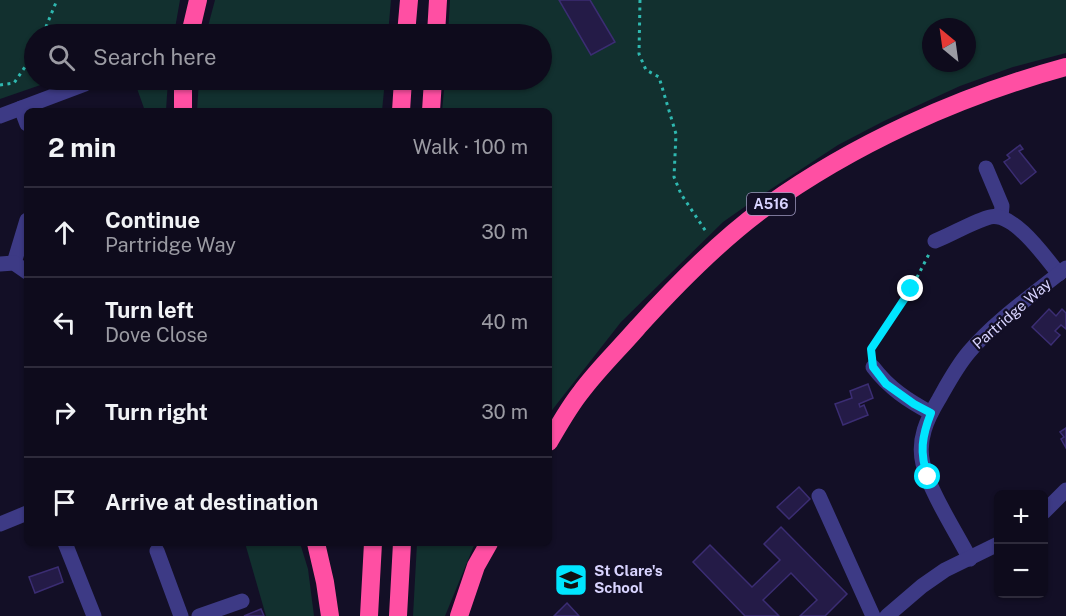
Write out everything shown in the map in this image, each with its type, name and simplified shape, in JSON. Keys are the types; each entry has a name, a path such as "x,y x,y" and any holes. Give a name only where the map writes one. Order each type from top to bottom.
{"highway":[{"path":"192,24 198,0"},
{"path":"407,24 409,0"},
{"path":"437,24 438,0"},
{"name":"A516","path":"552,437 580,392 670,292 718,246 763,209 831,165 902,127 972,97 1066,67"},
{"path":"183,90 183,108"},
{"path":"401,108 402,90"},
{"path":"430,108 432,90"},
{"path":"317,546 330,616"},
{"path":"369,616 373,546"},
{"path":"398,616 402,546"},
{"path":"459,616 477,566 487,546"}],"street":[{"path":"0,116 69,90"},
{"path":"21,108 24,116"},
{"path":"986,168 1002,206 1001,217"},
{"path":"934,241 986,219 1001,217 1010,221 1062,271"},
{"path":"24,226 7,263 24,271"},
{"name":"Partridge Way","path":"970,559 923,466 921,445 923,434 931,413 969,351 1062,271"},
{"path":"873,367 886,384 931,413"},
{"path":"1048,508 1066,490"},
{"path":"819,496 873,616"},
{"path":"0,524 24,514"},
{"path":"66,546 94,616"},
{"path":"887,616 945,570 994,547"},
{"path":"157,551 181,616"},
{"path":"199,616 242,601"}],"path":[{"path":"47,24 57,0"},
{"path":"640,0 639,54 646,70 659,77 676,134 674,177 681,194 698,221 718,246"},
{"path":"0,85 15,83 24,69"},
{"path":"873,367 871,349 911,289 934,241"}],"green space":[{"path":"0,0 180,0 176,24 24,24 24,90 26,90 0,99"},
{"path":"215,0 391,0 389,24 209,24"},
{"path":"450,0 1066,0 1066,53 1013,67 960,86 884,121 838,145 753,201 723,222 621,322 552,410 552,108 442,108 444,90 552,90 552,24 449,24"},
{"path":"138,90 167,90 166,108 144,108"},
{"path":"198,90 384,90 382,108 197,108"},
{"path":"246,546 301,546 308,569 314,616 266,616"},
{"path":"417,546 474,546 445,616 413,616"}],"building":[{"path":"559,0 590,0 615,42 591,55"},
{"path":"1020,145 1023,149 1019,151 1036,172 1021,184 1004,162 1010,158 1007,155"},
{"path":"1049,309 1056,316 1062,309 1066,313 1066,329 1061,325 1055,331 1060,335 1051,345 1032,327"},
{"path":"868,384 873,398 859,404 860,407 864,405 868,415 843,425 835,404 852,398 850,391"},
{"path":"1066,428 1066,448 1061,439 1064,437 1060,432"},
{"path":"799,487 810,499 789,519 777,507"},
{"path":"781,527 847,594 825,616 800,616 817,600 791,573 763,600 779,616 745,616 693,562 710,545 752,587 780,560 764,544"},
{"path":"58,567 63,582 35,593 29,577"},
{"path":"567,603 579,616 554,616"},
{"path":"261,609 264,616 244,616"}],"place":[{"name":"St Clare's School","path":"571,580"}],"route":[{"path":"911,289 871,349 873,367 886,384 931,413 921,445 923,466 928,477"}]}
